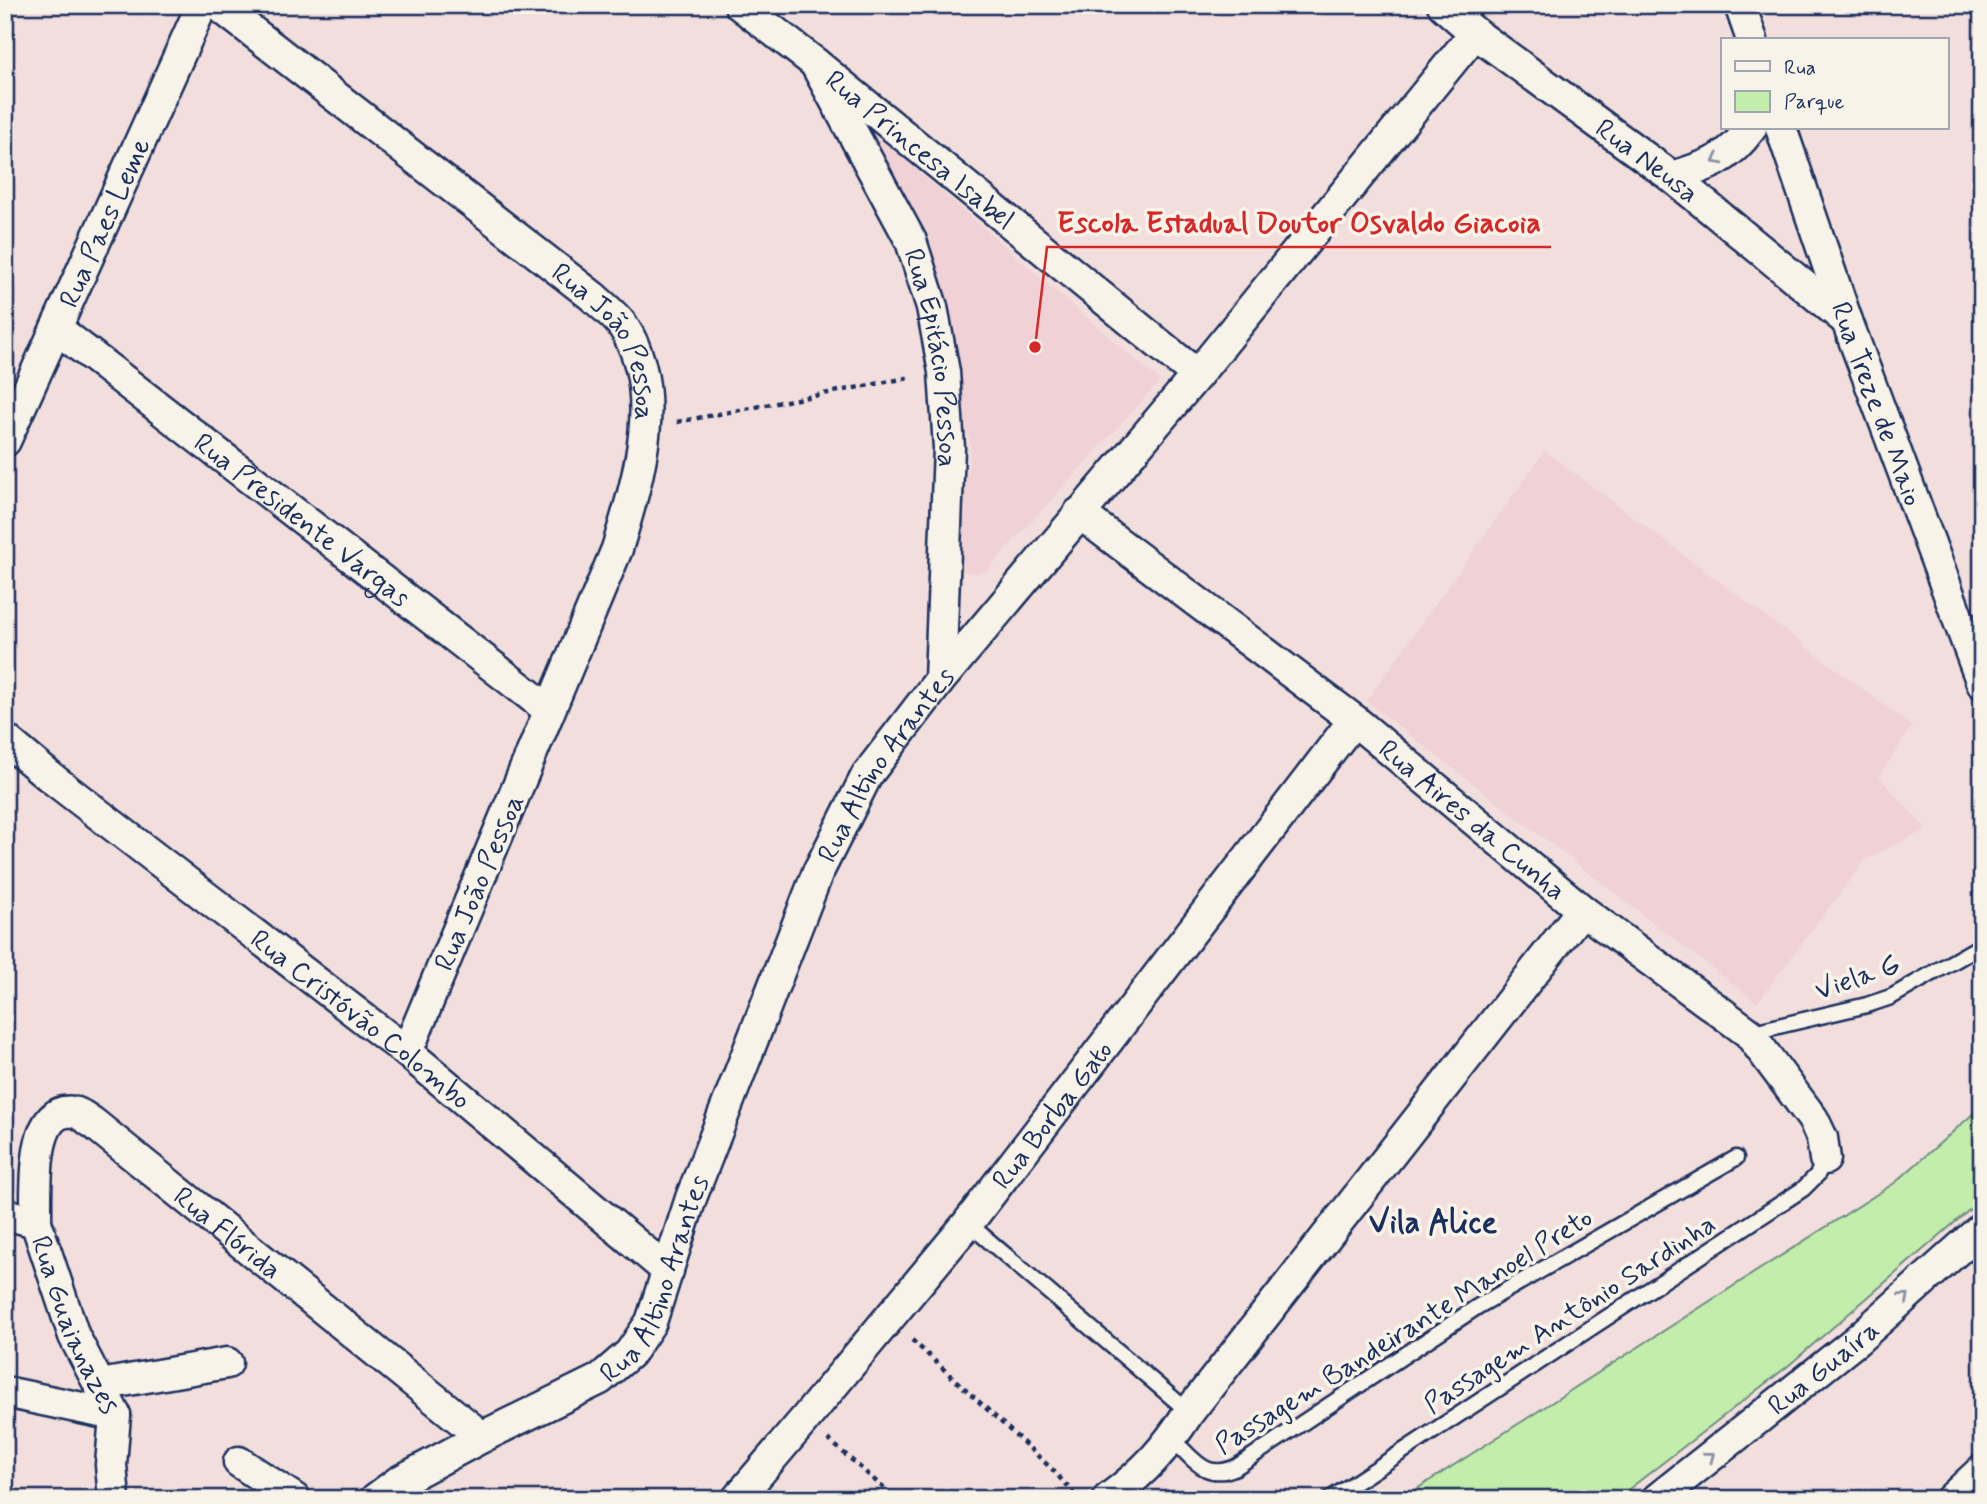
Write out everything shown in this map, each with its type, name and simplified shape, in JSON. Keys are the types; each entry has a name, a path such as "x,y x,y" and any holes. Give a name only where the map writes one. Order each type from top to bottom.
{"street":[{"name":"Rua Paes Leme","path":"5,441 202,5"},
{"name":"Rua João Pessoa","path":"218,5 592,296 621,324 639,357 646,391 634,491 617,549 407,1052"},
{"name":"Rua Princesa Isabel","path":"740,5 815,63 1197,375"},
{"name":"Rua Neusa","path":"1443,5 1475,33 1672,177 1847,321"},
{"path":"1740,5 1751,38"},
{"name":"Rua Altino Arantes","path":"375,1499 398,1482 482,1437 600,1379 630,1353 651,1322 691,1198 818,872 867,775 940,680 1197,375 1475,33"},
{"name":"Rua Epitácio Pessoa","path":"815,63 911,241 932,307 944,372 949,448 940,680"},
{"path":"1672,177 1722,159 1749,130"},
{"name":"Rua Treze de Maio","path":"1782,130 1847,321 1981,680"},
{"name":"Rua Presidente Vargas","path":"56,328 549,710"},
{"name":"Rua Aires da Cunha","path":"1079,513 1354,720 1582,910 1749,1033 1813,1119 1822,1138 1825,1159"},
{"name":"Rua Borba Gato","path":"737,1499 968,1223 1354,720"},
{"name":"Rua Cristóvão Colombo","path":"5,739 407,1052 668,1271"},
{"name":"Rua Cristóvão Colombo","path":"5,769 49,775"},
{"path":"1108,1499 1143,1472 1172,1438 1189,1412 1582,910"},
{"name":"Rua Flórida","path":"36,1222 40,1137 50,1120 62,1112 76,1112 482,1437"},
{"name":"Rua Guaianazes","path":"5,1214 36,1222 74,1336 115,1415 111,1465 114,1499"},
{"name":"Rua Guaíra","path":"1657,1499 1857,1340 1982,1228"},
{"path":"100,1385 227,1363"},
{"path":"5,1392 115,1415"},
{"path":"239,1462 295,1499"},
{"path":"1951,1499 1982,1469"}],"lane":[{"name":"Viela G","path":"1749,1033 1891,997 1975,949"},
{"name":"Passagem Bandeirante Manoel Preto","path":"1172,1438 1201,1466 1222,1474 1477,1307 1736,1158"},
{"name":"Passagem Antônio Sardinha","path":"1330,1499 1803,1189 1817,1175 1825,1159"},
{"path":"968,1223 1189,1412"}],"path":[{"path":"643,429 944,372"},
{"path":"889,1318 1052,1469 1079,1499"},
{"path":"806,1419 896,1499"}],"shaded area":[{"path":"866,126 1160,381 987,570 977,573 965,572 956,565 971,446 939,314 930,238"},
{"path":"1545,451 1912,726 1879,777 1927,829 1865,860 1757,1003 1366,701"}],"green space":[{"path":"1982,1106 1982,1199 1788,1366 1616,1499 1401,1499 1896,1182"}],"place":[{"name":"Escola Estadual Doutor Osvaldo Giacoia","path":"1035,347"}],"district":[{"name":"Vila Alice","path":"1433,1221"}]}
